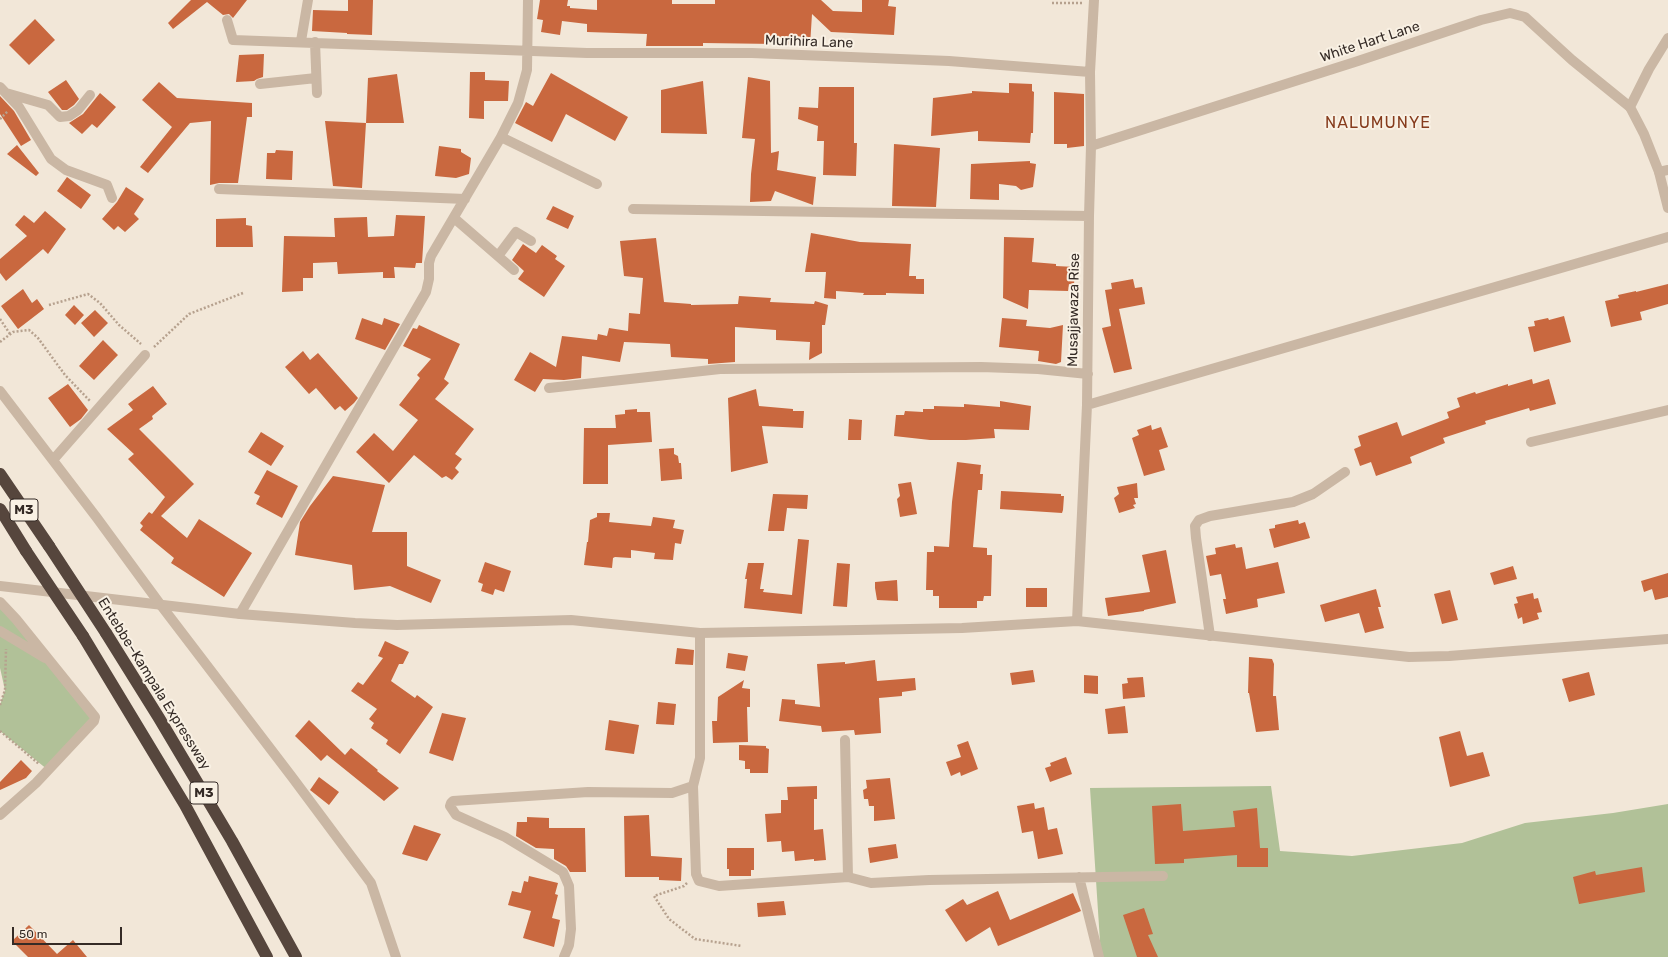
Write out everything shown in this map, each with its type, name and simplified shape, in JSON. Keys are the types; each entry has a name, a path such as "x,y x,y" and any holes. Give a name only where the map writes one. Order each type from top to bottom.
{"highway":[{"name":"Entebbe–Kampala Expressway","path":"0,474 106,633 159,718 232,841 296,957"},
{"name":"M3","path":"0,509 26,551 83,636 185,805 267,957"}],"street":[{"path":"301,41 308,0"},
{"path":"240,614 426,292 429,279 429,263 432,256 501,137 518,103 526,70 528,50 528,0"},
{"name":"Musajjawaza Rise","path":"1077,621 1088,405 1089,216 1092,146 1090,72 1094,2"},
{"name":"White Hart Lane","path":"1092,146 1351,64 1481,20 1510,13 1525,16 1572,60 1630,107"},
{"name":"Murihira Lane","path":"227,20 233,40 301,41 587,53 767,54 948,61 1090,72"},
{"path":"1668,38 1649,69 1630,107 1664,171 1668,208"},
{"path":"315,42 317,93"},
{"path":"260,84 316,78"},
{"path":"3,90 48,105 60,117 69,116 78,110 90,95"},
{"path":"3,90 19,107 51,159 66,170 107,185 112,198"},
{"path":"501,137 598,184"},
{"path":"219,189 465,199"},
{"path":"633,209 1089,216"},
{"path":"454,218 514,270"},
{"path":"498,256 516,232 531,241"},
{"path":"1088,405 1668,237"},
{"path":"53,460 147,353"},
{"path":"549,388 720,369 981,367 1038,369 1088,374"},
{"path":"0,391 160,604 288,770 371,883 396,957"},
{"path":"1531,442 1668,410"},
{"path":"1210,636 1196,538 1195,526 1199,520 1210,516 1293,502 1313,494 1345,472"},
{"path":"0,586 240,614 355,624 571,620 700,633 962,628 1077,621 1409,657 1457,656 1668,639"},
{"path":"0,602 95,717 94,721 36,783 0,815"},
{"path":"700,633 700,758 694,786 696,874 699,881 719,886 848,877 871,884 929,880 1163,876"},
{"path":"3,634 50,662"},
{"path":"845,740 848,877"},
{"path":"564,957 569,945 571,928 569,886 563,872 505,837 456,815 450,806 451,803 453,801 588,792 672,793 694,786"},
{"path":"1079,877 1099,957"}],"path":[{"path":"1052,3 1094,2"},
{"path":"49,305 88,294 100,304 147,353 188,314 213,306 243,293"},
{"path":"0,319 10,334"},
{"path":"0,342 13,332 29,330 38,338 65,375 98,408"},
{"path":"0,704 4,690 3,634"},
{"path":"0,731 47,770"},
{"path":"696,874 684,886 654,896 669,919 695,939 742,946"}],"green space":[{"path":"0,605 94,719 48,770 0,731 0,705 5,690 0,668"},
{"path":"1271,786 1280,851 1352,856 1462,843 1525,823 1613,813 1668,804 1668,957 1101,957 1090,788"}],"building":[{"path":"191,0 247,0 233,18 229,14 223,15 207,2 173,29 168,23"},
{"path":"348,0 373,0 372,35 312,31 313,10 348,11"},
{"path":"540,0 568,0 567,6 570,6 570,8 597,10 597,0 672,0 672,4 715,4 715,0 821,0 833,11 862,12 862,0 889,0 888,6 896,7 894,35 831,32 812,14 810,46 703,43 703,46 646,46 647,34 587,32 587,24 562,21 560,35 541,32 543,20 537,19"},
{"path":"35,19 55,40 29,65 9,45"},
{"path":"264,54 263,77 254,81 236,82 239,55"},
{"path":"470,72 485,72 485,80 509,81 508,101 484,101 484,119 469,118"},
{"path":"551,73 628,117 615,141 566,114 552,142 515,123 526,102 533,106"},
{"path":"397,74 404,123 366,123 368,78"},
{"path":"748,77 770,81 771,153 779,151 777,170 816,177 813,205 775,191 771,201 750,202 751,174 755,139 742,138"},
{"path":"66,80 79,99 67,110 62,110 48,92"},
{"path":"703,81 707,134 661,133 661,90"},
{"path":"159,82 177,98 252,103 252,117 247,117 238,183 219,183 210,185 211,121 190,123 148,173 140,167 172,127 142,100"},
{"path":"1009,83 1032,84 1032,91 1034,92 1033,133 1031,133 1030,143 978,141 978,131 931,136 933,98 972,93 972,91 1009,93"},
{"path":"819,87 854,87 854,143 857,143 856,176 823,175 824,141 817,141 818,126 798,119 799,107 818,108"},
{"path":"1054,92 1084,94 1084,146 1067,148 1067,144 1054,144"},
{"path":"100,93 116,107 97,128 92,124 82,134 69,123 83,114"},
{"path":"0,96 14,111 31,140 21,146 0,114"},
{"path":"325,121 366,123 362,188 333,186"},
{"path":"894,144 940,148 936,207 892,206"},
{"path":"17,145 39,173 36,176 7,154"},
{"path":"439,146 461,149 461,152 471,158 469,174 456,178 435,176"},
{"path":"276,150 293,151 292,180 266,179 267,153 275,153"},
{"path":"1030,161 1030,163 1036,164 1033,187 1021,190 1016,186 999,184 999,200 970,199 971,164"},
{"path":"67,177 91,195 81,209 57,191"},
{"path":"126,187 144,199 134,214 139,219 125,232 118,226 114,230 102,219 117,202"},
{"path":"553,206 574,216 568,229 546,219"},
{"path":"45,211 66,229 48,254 43,249 6,281 0,273 0,259 27,236 15,225 24,215 34,223"},
{"path":"396,215 425,216 422,263 416,263 415,268 394,267 395,278 383,278 383,272 338,274 337,262 313,263 313,278 303,278 303,291 282,292 284,236 335,237 334,218 367,217 368,237 394,236"},
{"path":"246,218 246,225 252,226 253,247 216,247 216,219"},
{"path":"811,233 860,242 911,244 909,276 916,276 916,279 924,279 924,294 886,293 886,295 863,295 864,293 836,291 836,299 824,298 826,272 805,272"},
{"path":"1004,237 1034,238 1032,262 1056,264 1056,266 1075,267 1074,285 1069,284 1068,291 1029,290 1028,309 1003,298"},
{"path":"656,238 664,302 691,305 738,304 739,296 771,298 770,302 814,304 815,301 828,305 825,325 822,325 822,353 809,360 810,342 776,340 776,330 735,327 735,362 708,364 708,359 671,357 670,344 624,342 620,362 582,356 581,378 564,380 543,379 535,392 514,380 530,352 556,367 562,336 597,340 598,334 607,336 609,328 628,331 629,313 640,314 643,278 624,276 620,241"},
{"path":"523,244 536,253 542,245 557,256 555,259 565,266 544,297 518,279 524,271 512,260"},
{"path":"1133,279 1135,288 1142,287 1145,304 1119,309 1132,369 1114,373 1102,328 1111,326 1105,290 1112,289 1111,283"},
{"path":"1668,284 1668,304 1640,312 1642,320 1611,327 1605,301 1619,298 1618,295"},
{"path":"23,289 32,303 37,299 44,309 18,329 1,306"},
{"path":"74,305 84,315 75,325 65,315"},
{"path":"95,310 108,323 94,337 81,323"},
{"path":"1564,316 1571,342 1534,352 1528,327 1535,326 1534,321 1548,318 1549,320"},
{"path":"362,318 382,325 384,318 400,324 385,350 355,339"},
{"path":"1002,318 1027,320 1026,326 1050,328 1063,325 1061,362 1056,364 1038,361 1039,351 999,347"},
{"path":"419,325 460,344 444,379 449,383 435,399 474,429 455,454 462,459 455,468 459,472 452,480 446,476 442,478 414,455 389,483 356,452 374,433 393,451 418,420 399,405 420,378 417,375 431,359 403,346 413,328 417,329"},
{"path":"103,340 118,355 94,380 79,366"},
{"path":"303,351 310,360 318,353 358,398 345,411 340,406 335,410 316,388 309,394 285,367"},
{"path":"1532,379 1533,384 1549,379 1556,404 1530,411 1529,408 1485,421 1486,424 1443,438 1445,443 1410,457 1412,463 1376,476 1371,462 1360,466 1354,449 1361,446 1358,436 1397,422 1402,436 1449,418 1447,412 1460,407 1457,398 1475,392 1476,394 1508,384 1508,386"},
{"path":"68,384 88,410 81,419 70,427 48,398"},
{"path":"153,386 167,404 152,416 153,419 139,429 194,484 161,516 187,538 199,519 252,553 224,597 171,563 174,558 140,530 143,526 140,523 149,512 152,514 165,497 128,459 134,454 107,429 133,410 128,404"},
{"path":"756,389 759,406 793,409 793,411 804,411 803,428 762,426 768,463 731,472 728,398"},
{"path":"1000,401 1031,406 1029,430 994,429 995,438 966,440 930,440 894,436 896,415 904,415 905,411 923,412 923,409 934,409 934,406 964,407 964,404 1000,407"},
{"path":"637,409 637,412 650,412 652,442 608,445 608,484 583,484 584,428 616,428 615,415 625,414 625,410"},
{"path":"849,419 862,420 861,440 848,440"},
{"path":"1151,425 1152,430 1161,427 1168,447 1159,450 1165,470 1144,476 1132,438 1139,435 1137,430"},
{"path":"261,432 284,446 271,466 248,452"},
{"path":"674,448 674,454 678,456 679,463 681,463 682,479 661,481 659,449"},
{"path":"957,462 981,465 980,474 983,474 982,490 978,490 973,547 987,548 987,555 992,555 991,596 984,596 983,601 977,601 977,608 939,608 939,596 933,596 933,590 926,590 927,552 934,552 934,546 949,547 952,502"},
{"path":"267,470 298,486 282,518 256,504 260,496 254,493"},
{"path":"333,476 385,485 372,532 407,532 407,566 441,580 431,603 390,586 354,590 352,565 295,555 300,522 310,506"},
{"path":"911,482 917,514 900,517 897,499 900,496 898,484"},
{"path":"1137,483 1138,498 1134,498 1136,504 1133,505 1135,508 1119,513 1114,498 1119,494 1117,487"},
{"path":"1001,491 1061,494 1061,496 1064,496 1062,513 1000,509"},
{"path":"773,494 808,495 807,509 787,508 784,531 768,531"},
{"path":"597,513 610,513 609,522 651,526 653,517 675,520 673,528 684,530 681,544 675,543 673,560 654,559 655,553 631,550 631,558 613,558 612,568 584,565 590,520 597,517"},
{"path":"1298,520 1299,524 1305,522 1310,538 1274,548 1269,529 1275,528 1275,525"},
{"path":"798,539 809,540 802,614 744,608 747,579 745,579 748,563 764,563 760,589 764,589 763,592 792,595"},
{"path":"1235,544 1236,548 1242,547 1246,569 1278,562 1285,593 1257,599 1258,607 1226,614 1223,599 1226,599 1221,574 1210,576 1206,556 1216,554 1215,548"},
{"path":"1166,550 1176,603 1144,611 1108,616 1105,598 1150,592 1142,555"},
{"path":"485,562 511,571 504,592 495,589 493,595 481,591 483,584 478,582"},
{"path":"837,563 850,564 847,607 833,606"},
{"path":"1513,566 1517,579 1494,585 1490,573"},
{"path":"1668,573 1668,597 1655,600 1652,589 1644,592 1641,581"},
{"path":"897,580 898,601 877,600 875,582"},
{"path":"1026,588 1047,588 1047,607 1026,607"},
{"path":"1376,589 1381,607 1378,607 1384,628 1365,633 1359,613 1325,622 1320,605"},
{"path":"1450,590 1458,620 1442,624 1434,594"},
{"path":"1533,593 1534,599 1538,598 1542,612 1537,613 1539,619 1523,624 1522,617 1518,619 1514,604 1518,603 1516,597"},
{"path":"385,641 409,652 403,664 399,664 391,681 415,698 417,695 433,707 400,754 386,744 388,740 371,728 374,723 369,719 377,709 351,691 358,682 363,685 383,658 378,656"},
{"path":"677,648 694,650 693,665 675,664"},
{"path":"728,653 748,656 745,671 726,668"},
{"path":"1249,657 1272,659 1274,664 1273,696 1276,696 1279,730 1256,732 1248,693"},
{"path":"875,660 877,681 915,678 916,690 902,692 902,696 879,698 881,733 855,735 854,730 822,732 821,726 779,721 782,699 795,700 795,704 820,707 817,664 845,662 845,664"},
{"path":"1033,670 1035,682 1012,685 1010,673"},
{"path":"1589,672 1595,695 1569,702 1562,679"},
{"path":"1084,675 1098,676 1098,694 1084,693"},
{"path":"1143,677 1145,697 1123,699 1122,684 1128,683 1127,678"},
{"path":"744,680 742,688 750,689 750,707 747,707 748,742 713,743 712,721 717,721 718,697"},
{"path":"658,702 676,704 674,725 656,724"},
{"path":"1125,706 1128,733 1108,734 1105,709"},
{"path":"442,713 466,718 453,761 429,753"},
{"path":"309,720 345,755 351,748 399,788 384,801 327,755 321,761 295,736"},
{"path":"609,720 639,725 634,754 605,750"},
{"path":"1460,731 1467,756 1483,752 1490,776 1450,787 1439,737"},
{"path":"968,741 978,769 961,776 960,772 951,776 946,762 961,757 957,745"},
{"path":"739,745 766,746 766,748 769,749 768,773 750,773 750,769 745,769 745,761 739,760"},
{"path":"1066,757 1072,774 1050,782 1045,768 1051,766 1050,763"},
{"path":"21,760 32,771 26,778 0,790 0,782"},
{"path":"319,777 339,792 329,805 310,790"},
{"path":"890,778 895,819 874,821 874,806 869,806 868,799 864,799 863,790 867,788 866,780"},
{"path":"817,786 817,799 814,799 814,830 823,829 826,860 814,861 814,859 795,861 794,851 782,852 781,841 767,842 765,814 781,813 781,800 788,800 787,787"},
{"path":"1034,803 1035,809 1044,807 1048,830 1057,828 1063,854 1038,859 1033,831 1022,833 1017,806"},
{"path":"1181,804 1183,831 1235,827 1233,811 1257,808 1260,848 1268,848 1268,867 1237,867 1237,855 1184,859 1184,863 1155,864 1152,806"},
{"path":"649,815 651,856 682,858 681,881 659,880 659,877 625,877 624,816"},
{"path":"527,817 549,818 549,828 585,828 586,872 570,872 566,866 554,859 554,849 536,848 516,836 517,822 527,822"},
{"path":"414,825 441,834 427,861 402,854"},
{"path":"896,844 898,858 870,863 868,848"},
{"path":"727,848 754,848 754,870 751,870 751,876 729,876 729,869 727,869"},
{"path":"1642,867 1645,892 1579,904 1573,877 1595,871 1596,875"},
{"path":"529,876 558,883 555,894 558,895 552,918 560,920 554,947 523,938 531,911 508,905 512,891 521,893 524,881 528,882"},
{"path":"998,891 1010,920 1073,893 1081,911 998,946 990,927 966,942 945,910 963,899 967,905"},
{"path":"784,901 786,915 758,917 757,903"},
{"path":"1144,908 1153,934 1148,935 1158,957 1137,957 1123,915"},
{"path":"29,925 57,954 73,940 87,957 28,957 12,941"}],"district":[{"name":"NALUMUNYE","path":"1378,123"}]}
